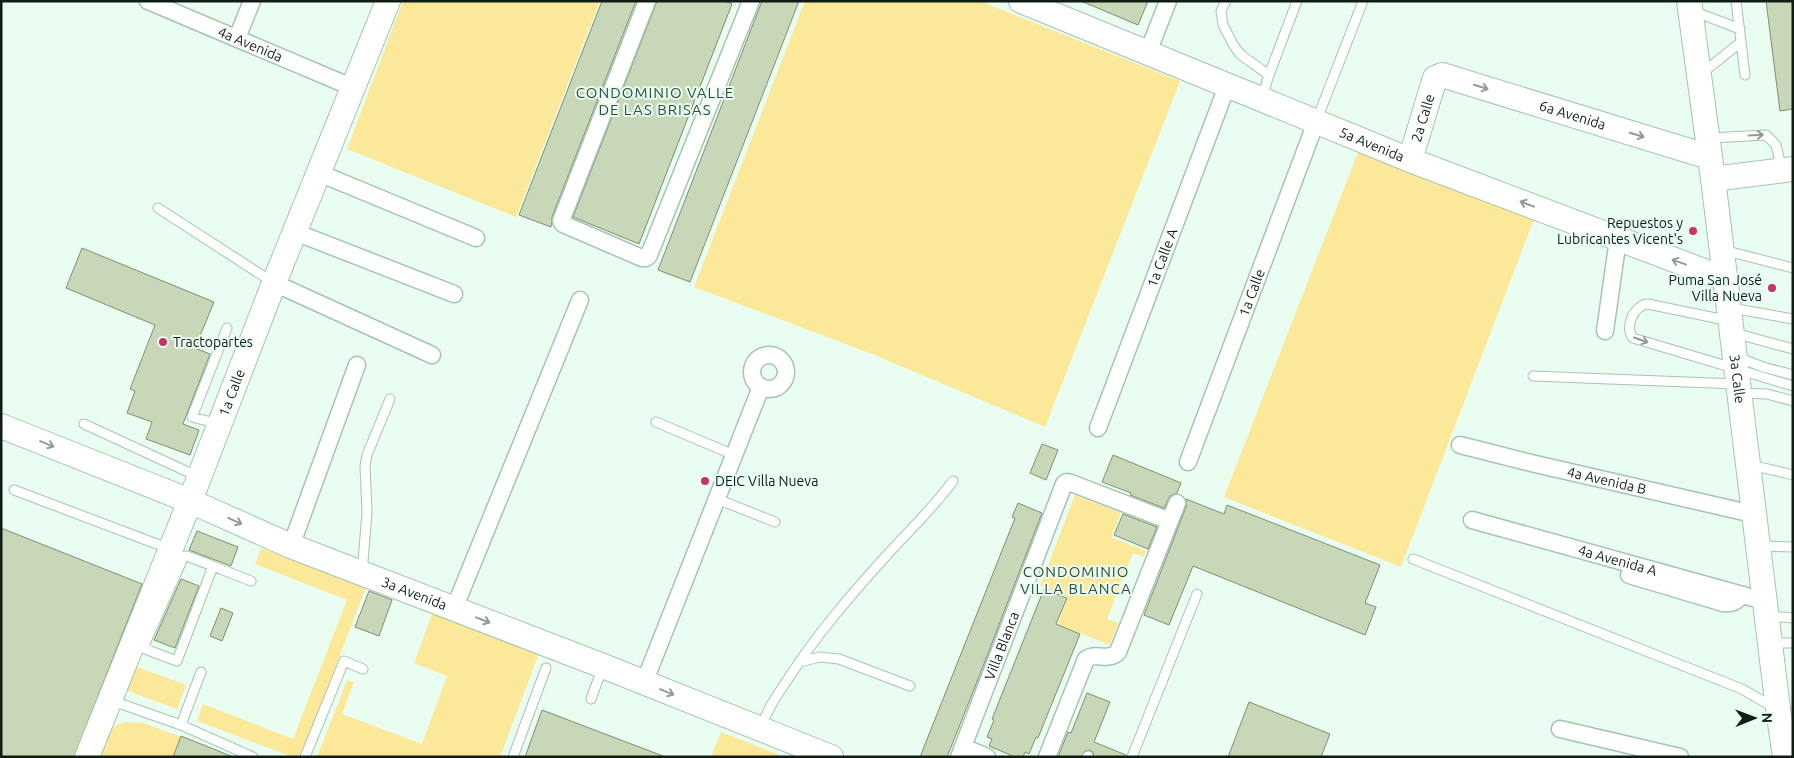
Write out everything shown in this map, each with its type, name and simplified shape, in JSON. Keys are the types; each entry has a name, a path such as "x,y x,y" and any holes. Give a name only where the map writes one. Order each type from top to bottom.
{"street":[{"name":"4a Avenida","path":"148,1 354,88"},
{"path":"237,38 252,1"},
{"name":"1a Calle","path":"87,757 190,501 274,283 388,1"},
{"path":"647,1 561,221 563,224 642,258 646,258 649,255 751,1"},
{"name":"5a Avenida","path":"1021,1 1410,160 1725,279"},
{"path":"1148,52 1168,1"},
{"name":"3a Calle","path":"1690,6 1765,608 1781,643 1783,678 1778,709 1785,757"},
{"name":"6a Avenida","path":"1435,78 1442,75 1710,158 1787,170"},
{"name":"2a Calle","path":"1410,160 1435,78"},
{"name":"1a Calle A","path":"1098,428 1227,86"},
{"name":"1a Calle","path":"1188,462 1316,122"},
{"path":"319,173 476,238"},
{"path":"295,232 454,294"},
{"path":"1606,331 1618,239"},
{"path":"274,283 432,355"},
{"path":"454,609 580,300"},
{"path":"291,546 357,365"},
{"path":"644,683 761,387"},
{"name":"3a Avenida","path":"1,426 190,501 291,546 603,666 831,757"},
{"name":"4a Avenida B","path":"1460,445 1754,514"},
{"name":"Villa Blanca","path":"987,757 961,752 1064,484 1067,482 1071,483 1170,521"},
{"path":"1047,757 1086,659 1091,656 1110,657 1118,652 1177,502"},
{"name":"4a Avenida A","path":"1471,524 1742,595 1765,608"},
{"path":"1560,729 1680,757"}],"lane":[{"path":"1226,1 1221,11 1223,25 1234,46 1241,55 1269,75"},
{"path":"1261,100 1297,1"},
{"path":"1316,122 1363,1"},
{"path":"1736,1 1745,75"},
{"path":"1690,6 1740,29"},
{"path":"1699,76 1741,42"},
{"path":"1710,158 1766,135 1776,145 1787,170"},
{"path":"158,208 274,283"},
{"path":"1721,250 1793,268"},
{"path":"1793,319 1730,320 1648,304 1637,308 1630,331 1633,338 1737,375 1793,386"},
{"path":"1730,320 1793,349"},
{"path":"220,424 192,417 227,328"},
{"path":"1534,376 1737,375 1763,367 1793,374"},
{"path":"1737,375 1766,394 1793,400"},
{"path":"362,573 367,513 365,466 367,455 390,399"},
{"path":"656,422 734,455"},
{"path":"84,424 199,477"},
{"path":"1748,464 1793,475"},
{"path":"760,729 767,711 799,662 831,619 911,531 952,481"},
{"path":"14,490 170,550"},
{"path":"717,499 775,522"},
{"path":"1757,546 1793,546"},
{"path":"213,566 177,661 145,649 144,646 184,556 188,556 251,581"},
{"path":"1413,559 1742,689 1778,709"},
{"path":"1132,757 1197,594"},
{"path":"1765,608 1793,618"},
{"path":"799,662 820,657 838,658 910,686"},
{"path":"305,757 344,661 363,669"},
{"path":"591,699 603,666"},
{"path":"513,757 546,668"},
{"path":"181,725 201,672"},
{"path":"110,700 181,725 253,757"}],"shaded area":[{"path":"403,1 600,1 516,217 347,149"},
{"path":"805,1 980,1 1180,81 1045,427 872,354 694,287"},
{"path":"1359,150 1534,219 1401,567 1224,497"},
{"path":"1075,495 1121,513 1111,537 1146,551 1144,557 1133,553 1107,619 1118,623 1110,645 1058,624 1068,597 1040,586"},
{"path":"261,548 366,587 300,757 293,757 197,721 203,704 293,739 347,600 255,564"},
{"path":"433,612 539,653 500,757 317,757 347,680 354,682 342,714 422,744 447,676 414,663"},
{"path":"135,666 186,685 177,709 125,690"},
{"path":"124,722 143,723 181,737 173,757 99,757 110,731"},
{"path":"721,732 785,757 711,757"}],"building":[{"path":"602,1 636,1 552,217 551,227 519,215"},
{"path":"657,1 725,1 732,4 639,244 573,217"},
{"path":"762,1 799,1 690,282 658,270"},
{"path":"1081,1 1148,1 1138,25"},
{"path":"1766,1 1793,1 1793,109 1780,111"},
{"path":"82,248 214,302 195,348 210,354 183,424 199,430 190,455 146,439 152,422 127,413 135,391 130,389 155,325 66,288"},
{"path":"1042,444 1058,450 1046,480 1030,473"},
{"path":"1113,455 1181,483 1177,493 1170,496 1164,508 1102,482"},
{"path":"1186,499 1224,514 1227,505 1380,565 1365,603 1376,607 1365,635 1193,566 1169,625 1144,615 1186,507"},
{"path":"1018,503 1042,513 984,664 947,757 920,757 1015,518 1012,517"},
{"path":"1123,514 1157,527 1148,549 1114,535"},
{"path":"1,528 142,584 74,757 1,757"},
{"path":"197,531 238,547 231,566 189,550"},
{"path":"181,579 199,586 175,648 154,640"},
{"path":"1044,589 1067,598 1056,624 1080,634 1038,738 1036,737 1029,754 1025,752 1023,757 1015,757 989,746 992,739 987,737 994,720 992,719"},
{"path":"369,591 392,600 379,636 355,627"},
{"path":"221,608 233,613 222,641 210,636"},
{"path":"1087,693 1110,702 1094,742 1126,755 1126,757 1094,757 1093,752 1089,750 1084,752 1081,757 1058,757 1068,732 1071,733"},
{"path":"1249,702 1330,734 1321,757 1228,757"},
{"path":"542,710 663,756 663,757 525,757"},
{"path":"181,736 231,756 231,757 173,757"}],"place":[{"name":"Repuestos y Lubricantes Vicent's","path":"1693,231"},
{"name":"Puma San José Villa Nueva","path":"1772,288"},
{"name":"Tractopartes","path":"163,342"},
{"name":"DEIC Villa Nueva","path":"705,481"}],"district":[{"name":"CONDOMINIO VALLE DE LAS BRISAS","path":"655,100"},
{"name":"CONDOMINIO VILLA BLANCA","path":"1076,580"}]}
